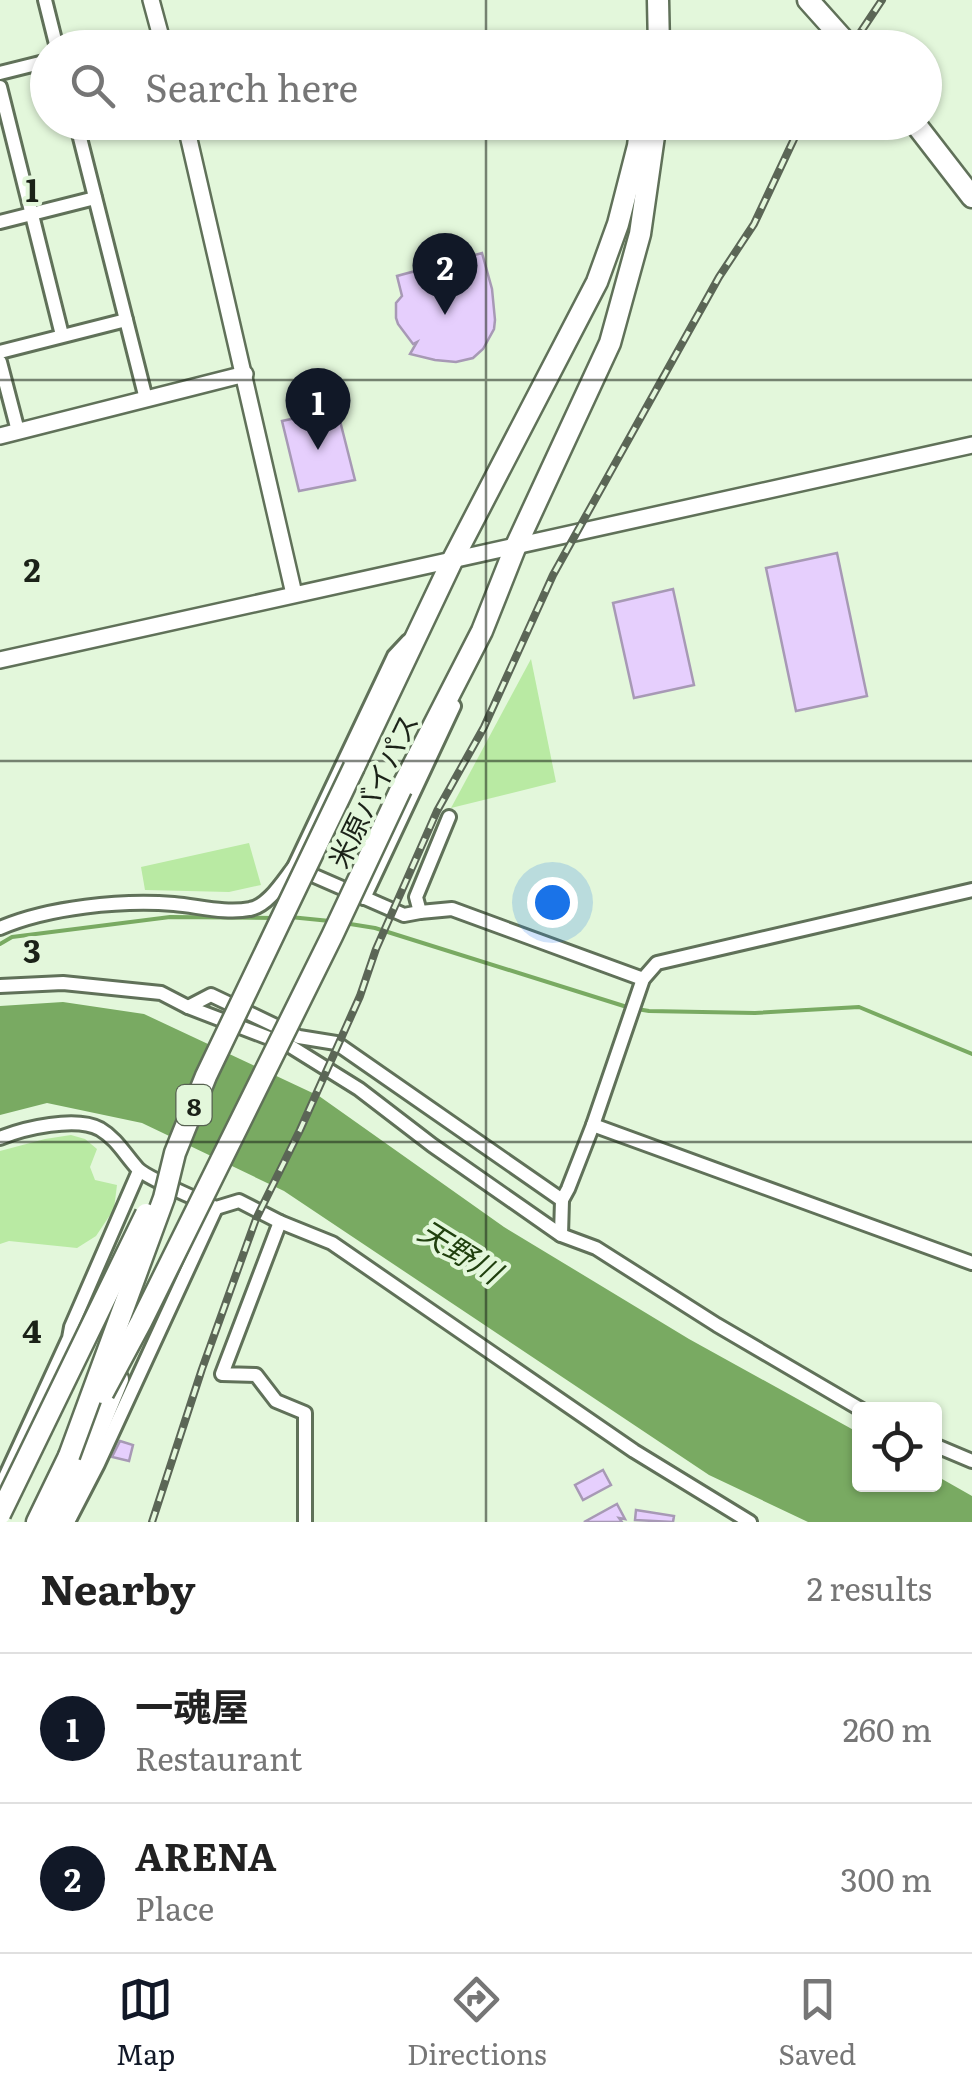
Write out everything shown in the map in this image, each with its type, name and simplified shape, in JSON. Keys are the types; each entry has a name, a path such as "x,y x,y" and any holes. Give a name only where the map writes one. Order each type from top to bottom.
{"highway":[{"path":"646,0 646,30"},
{"path":"658,0 659,30"},
{"path":"808,0 835,30"},
{"name":"米原バイパス","path":"69,1456 164,1198 175,1152 206,1076 452,561 596,282 618,224 639,140"},
{"name":"米原バイパス","path":"37,1522 142,1322 482,630 515,548 597,375 610,343 640,234 653,140"},
{"path":"928,140 972,197"},
{"path":"0,1514 175,1152"},
{"path":"54,1522 84,1462 142,1322"}],"street":[{"path":"45,0 52,30"},
{"path":"151,0 159,30"},
{"path":"0,72 30,65"},
{"path":"0,87 62,335"},
{"path":"80,140 146,399"},
{"path":"189,140 294,594"},
{"path":"0,222 95,198"},
{"path":"0,352 126,320"},
{"path":"0,362 18,431"},
{"path":"0,436 244,374"},
{"path":"0,660 972,445"},
{"path":"0,928 72,907 168,904 253,909 294,868 394,656 423,624"},
{"path":"364,898 469,675 482,630"},
{"path":"420,912 416,896 449,817"},
{"path":"294,868 404,915 452,909 643,979"},
{"path":"561,1235 562,1200 593,1125 643,979 657,962 972,890"},
{"path":"0,986 64,983 160,993 290,1046 359,1089 561,1235 596,1248 716,1326 852,1404"},
{"path":"188,1007 211,995 300,1037 336,1044 562,1200"},
{"path":"0,1138 37,1128 88,1124 116,1141 139,1171 216,1208 239,1201 332,1243 634,1451 750,1522"},
{"path":"593,1125 972,1263"},
{"path":"0,1488 139,1171"},
{"path":"68,1522 216,1208"},
{"path":"280,1222 222,1374 256,1374 276,1401 305,1412 305,1522"},
{"path":"942,1448 972,1461"}],"shaded area":[{"path":"531,659 556,782 451,808"},
{"path":"249,843 261,885 229,892 145,890 141,867"},
{"path":"71,1135 85,1139 97,1149 90,1167 95,1180 117,1185 114,1209 96,1236 77,1248 9,1241 0,1244 0,1151"}],"water":[{"name":"天野川","path":"63,1002 144,1014 319,1096 504,1227 689,1339 852,1429 852,1492 942,1492 942,1479 972,1496 972,1522 808,1522 709,1475 284,1191 142,1123 47,1103 0,1115 0,1006"}],"building":[{"path":"482,253 495,320 483,349 473,358 456,362 410,354 417,342 413,344 396,318 396,303 402,296 397,276"},
{"path":"337,409 355,480 299,491 282,421"},
{"path":"837,553 867,696 796,711 766,568"},
{"path":"673,589 694,685 634,698 613,603"},
{"path":"120,1441 133,1445 129,1461 112,1457"},
{"path":"603,1470 611,1485 583,1500 575,1485"},
{"path":"617,1504 625,1519 619,1518 622,1522 584,1522"},
{"path":"636,1510 674,1516 673,1522 635,1520"}],"waterway":[{"path":"0,944 12,937 170,917 275,918"},
{"path":"290,917 330,921"},
{"path":"344,923 375,928 627,1007"},
{"path":"637,1009 755,1013 859,1007 972,1054"}],"railway":[{"path":"862,30 882,0"},
{"path":"152,1522 256,1219 360,996 376,949 437,811 484,727 553,575 719,277 754,224 794,140"}],"place":[{"name":"ARENA","path":"445,315"},
{"name":"一魂屋","path":"318,450"}]}
